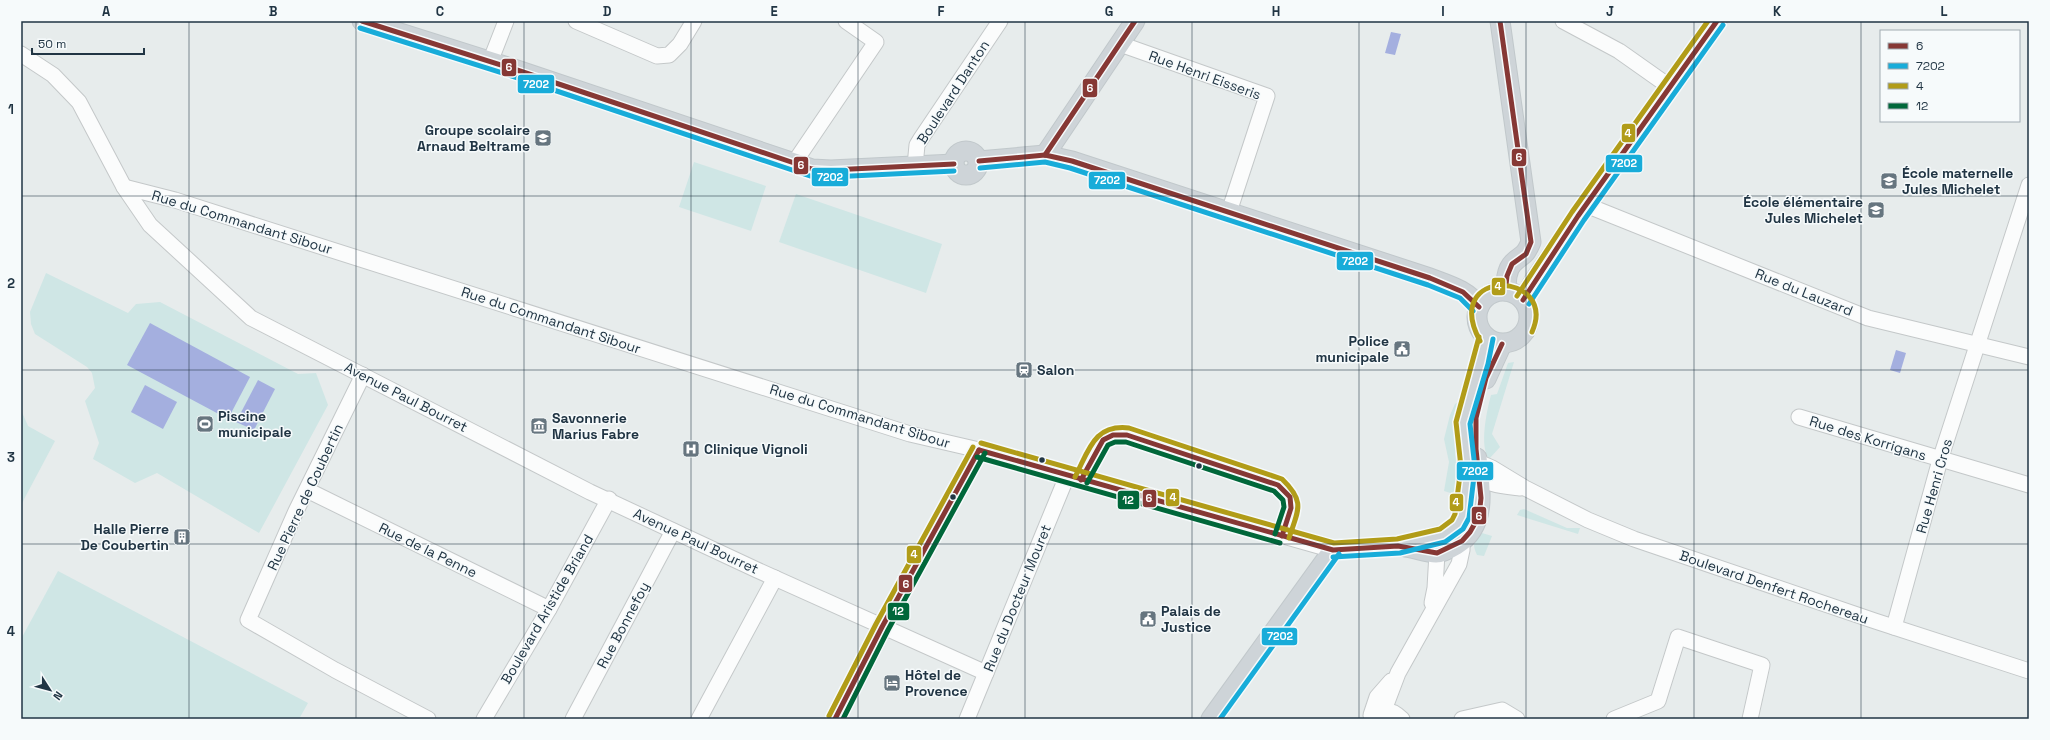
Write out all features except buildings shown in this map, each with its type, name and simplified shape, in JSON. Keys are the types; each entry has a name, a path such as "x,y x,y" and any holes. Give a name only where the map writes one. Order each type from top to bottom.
{"main road":[{"name":"Boulevard Danton","path":"362,21 812,169 831,170 954,164 960,174 968,175 975,172 979,161 1045,155"},
{"path":"1136,21 1045,155 1072,161 1455,287 1473,298 1479,307"},
{"path":"1500,21 1531,242 1526,254 1512,264 1506,276 1506,291"},
{"path":"1523,300 1534,281 1586,205 1717,21"},
{"path":"1497,291 1506,291 1515,294 1523,300 1529,316 1528,324 1518,338 1511,342 1494,341 1479,329 1477,318 1479,307 1490,295 1497,291"},
{"path":"1211,719 1333,550 1398,546 1443,535 1470,532 1479,516 1481,498 1475,469 1476,418 1494,341"},
{"path":"1398,546 1437,553 1459,533"}],"street":[{"path":"490,62 506,21"},
{"path":"576,21 657,56 669,55 680,44 694,21"},
{"path":"794,162 876,42 846,21"},
{"name":"Boulevard Danton","path":"915,166 917,145 1000,21"},
{"path":"1564,21 1619,51 1670,87"},
{"name":"Rue Henri Eisseris","path":"1120,44 1267,96 1229,212"},
{"name":"Avenue Paul Bourret","path":"21,54 53,75 79,102 124,187 150,225 250,318 363,374 590,492 609,499 673,531 986,673"},
{"name":"Rue Henri Cros","path":"1894,627 1940,460 2029,185"},
{"name":"Rue du Commandant Sibour","path":"124,187 175,200 910,434 979,450 1333,550"},
{"name":"Rue du Lauzard","path":"1586,205 1868,318 1977,346 2029,357"},
{"name":"Rue Pierre de Coubertin","path":"363,374 306,490 248,620 335,670 428,719"},
{"name":"Rue des Korrigans","path":"1799,417 1940,460 2029,485"},
{"path":"835,719 882,627 979,450"},
{"name":"Boulevard Denfert Rochereau","path":"1475,469 1498,485 1525,488 1588,520 1634,539 2029,671"},
{"name":"Rue du Docteur Mouret","path":"967,719 1067,476"},
{"name":"Rue de la Penne","path":"306,490 548,609"},
{"name":"Boulevard Aristide Briand","path":"484,719 548,609 609,499"},
{"name":"Rue Bonnefoy","path":"573,719 673,531"},
{"path":"1374,715 1458,564 1462,550 1459,533"},
{"path":"1430,614 1435,588 1437,553"},
{"path":"699,719 775,578"},
{"path":"1614,719 1658,701 1678,637 1762,665 1750,719"},
{"path":"1462,719 1502,710 1516,719"},
{"path":"1374,715 1396,713 1402,719"}],"shaded area":[{"path":"694,162 766,186 751,231 679,207"},
{"path":"796,194 942,244 926,293 779,242"},
{"name":"Piscine municipale","path":"46,273 128,313 136,304 160,302 298,374 316,373 328,405 259,533 157,473 135,483 93,459 99,443 85,401 95,388 92,373 87,367 35,334 31,324 30,312"},
{"path":"1514,362 1492,434 1500,447 1489,459 1486,453 1484,437 1491,395 1497,394 1508,363"},
{"path":"1459,402 1455,440 1457,495 1444,491 1449,462 1444,439 1450,415 1455,404"},
{"path":"21,410 28,426 55,441 21,505"},
{"path":"1524,509 1567,528 1580,528 1578,534 1517,515 1520,510"},
{"path":"1482,533 1492,536 1484,556 1477,555 1474,548 1475,541"},
{"path":"58,571 308,703 299,719 21,719 21,639"}],"water":[{"path":"1391,32 1401,34 1395,55 1385,53"},
{"path":"150,323 250,377 228,419 127,365"},
{"path":"1896,350 1906,353 1900,373 1890,370"},
{"path":"258,380 275,389 254,430 236,422"},
{"path":"145,385 177,402 163,429 131,412"}],"transit line":[{"name":"6","path":"362,21 517,70 812,169 831,170 954,164"},
{"name":"6","path":"1045,155 1135,21"},
{"name":"6","path":"1500,21 1531,242 1526,254 1512,264 1507,276 1506,285"},
{"name":"4","path":"1517,296 1572,212 1708,21"},
{"name":"6","path":"1523,300 1578,216 1717,21"},
{"name":"7202","path":"1529,304 1584,220 1723,25"},
{"name":"7202","path":"360,28 515,77 810,176 831,177 954,171"},
{"name":"6","path":"979,161 1045,155 1072,161 1430,278 1463,292 1479,307"},
{"name":"7202","path":"980,168 1045,162 1070,168 1428,285 1460,298 1473,311"},
{"name":"4","path":"1480,341 1472,317 1475,299 1486,289 1501,286 1517,288 1530,297 1536,312 1532,332"},
{"name":"4","path":"981,443 1334,543 1397,539 1440,529 1452,520 1455,514 1461,467 1456,422 1479,337"},
{"name":"7202","path":"1333,557 1400,553 1445,542 1463,529 1469,518 1475,468 1470,424 1488,364 1493,339"},
{"name":"6","path":"979,450 1333,550 1398,546 1437,553 1462,541 1470,532 1479,516 1481,498 1476,449 1476,418 1486,378 1502,344"},
{"name":"4","path":"1075,477 1089,449 1100,435 1108,430 1129,428 1282,479 1290,487 1297,500 1298,507 1289,538"},
{"name":"6","path":"1081,480 1103,440 1113,435 1127,435 1278,485 1290,497 1291,508 1282,536"},
{"name":"12","path":"1087,483 1108,445 1115,442 1126,442 1274,491 1283,500 1284,507 1275,534"},
{"name":"4","path":"829,716 876,624 973,447"},
{"name":"6","path":"835,719 882,627 979,450"},
{"name":"12","path":"843,719 888,630 985,453"},
{"name":"12","path":"977,457 1280,543"},
{"name":"7202","path":"1220,719 1339,554"}],"place":[{"name":"Groupe scolaire Arnaud Beltrame","path":"543,138"},
{"name":"École maternelle Jules Michelet","path":"1889,181"},
{"name":"École élémentaire Jules Michelet","path":"1876,210"},
{"name":"Police municipale","path":"1402,349"},
{"name":"Salon","path":"1024,370"},
{"name":"Piscine municipale","path":"205,424"},
{"name":"Savonnerie Marius Fabre","path":"539,426"},
{"name":"Clinique Vignoli","path":"691,449"},
{"name":"Halle Pierre De Coubertin","path":"182,537"},
{"name":"Palais de Justice","path":"1148,619"},
{"name":"Hôtel de Provence","path":"892,683"}]}
